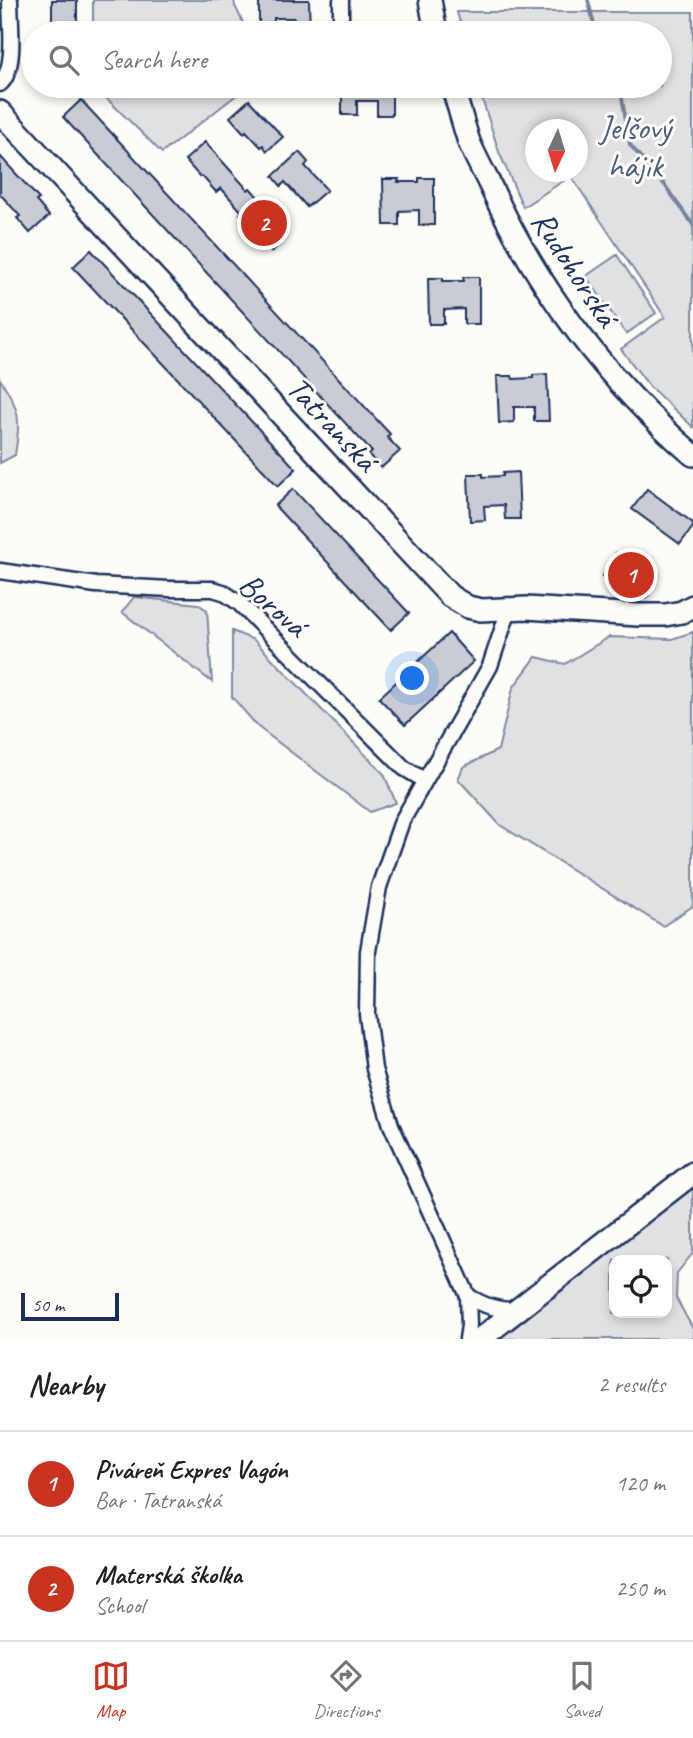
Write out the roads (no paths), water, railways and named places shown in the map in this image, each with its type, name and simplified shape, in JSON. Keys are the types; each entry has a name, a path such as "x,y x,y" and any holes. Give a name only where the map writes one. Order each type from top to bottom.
{"street":[{"path":"0,84 4,81 10,62 10,0"},
{"path":"341,0 341,21"},
{"path":"430,0 434,21"},
{"name":"Rudohorská","path":"456,98 470,142 502,212 533,268 598,360 663,429 693,455"},
{"name":"Tatranská","path":"0,112 450,596 468,607 481,610 526,608 665,615 682,612 693,606"},
{"name":"Borová","path":"0,571 96,585 213,589 223,592 239,603 404,768 424,780"},
{"path":"467,1339 470,1325 468,1296 391,1125 374,1069 367,1014 368,951 379,887 402,821 490,666 509,609"},
{"path":"480,1339 693,1174"},
{"path":"468,1296 489,1308 516,1310"}],"waterway":[{"path":"588,0 593,21"},
{"path":"622,98 630,145 664,184 693,225"}],"place":[{"name":"Materská školka","path":"264,223"},
{"name":"Piváreň Expres Vagón","path":"631,575"}],"park label":[{"name":"Jelšový hájik","path":"635,146"}]}
